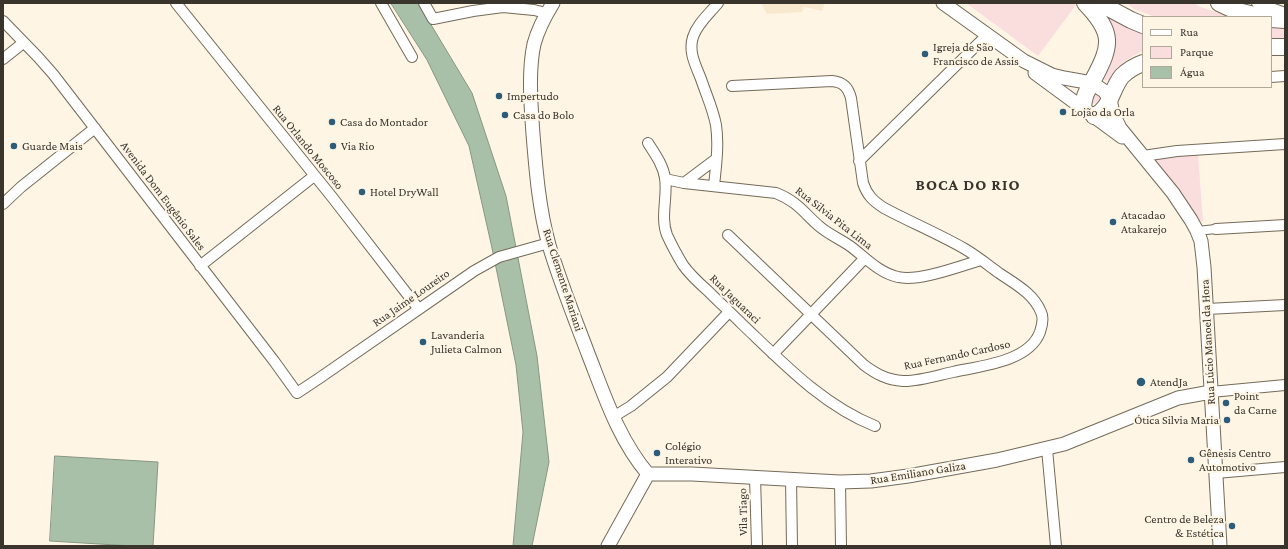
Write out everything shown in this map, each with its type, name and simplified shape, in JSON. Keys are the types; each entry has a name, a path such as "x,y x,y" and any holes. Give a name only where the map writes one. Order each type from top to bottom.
{"main road":[{"path":"1085,3 1102,24 1106,32 1108,43 1103,61 1084,96 1088,112 1102,111 1122,76 1130,69 1142,63"},
{"path":"1099,3 1120,15 1142,25"},
{"path":"1219,3 1234,10 1258,16"},
{"path":"1272,18 1285,20"}],"street":[{"name":"Rua Orlando Moscoso","path":"176,3 332,197 418,308"},
{"path":"381,3 412,57"},
{"path":"424,3 433,19 472,7 502,5 534,10 550,8"},
{"path":"714,186 716,126 711,107 691,51 692,38 698,27 718,3"},
{"path":"943,3 1024,61 1052,75 1092,83 1104,91 1110,99 1110,105 1115,121 1134,145"},
{"path":"1257,3 1285,13"},
{"name":"Rua Clemente Mariani","path":"550,8 539,28 534,44 531,62 531,100 536,170 549,243 567,298 613,417 630,451 648,474"},
{"name":"Avenida Dom Eugênio Sales","path":"3,21 53,74 297,392"},
{"path":"859,161 987,35"},
{"path":"3,59 24,42"},
{"path":"1024,61 1038,75 1134,145"},
{"path":"1272,77 1285,76"},
{"name":"Rua Fernando Cardoso","path":"728,235 864,364 876,374 889,379 904,381 921,379 1004,360 1031,347 1038,337 1042,326 1042,313 1035,301 1022,288 964,249 873,201 866,192 863,183 851,98 849,91 844,84 832,81 732,86"},
{"path":"3,204 95,128"},
{"name":"Rua Jaguaraci","path":"648,143 657,157 665,179 664,215 666,233 684,266 729,312 774,354 830,402 857,419 875,426"},
{"path":"1143,156 1177,151 1285,144"},
{"name":"Rua Lúcio Manoel da Hora","path":"1134,145 1173,193 1197,231 1203,254 1220,546"},
{"path":"684,182 716,159"},
{"path":"200,266 314,176"},
{"name":"Rua Silvia Pita Lima","path":"665,179 776,193 788,198 798,205 819,227 851,247 864,259 897,277 921,277 981,260"},
{"path":"1197,231 1285,225"},
{"name":"Rua Jaime Loureiro","path":"297,392 474,271 499,257 549,243"},
{"path":"774,354 864,259"},
{"path":"1207,309 1285,305"},
{"path":"613,417 631,406 667,377 729,312"},
{"path":"1211,392 1285,385"},
{"name":"Rua Emiliano Galiza","path":"648,474 692,474 840,482 871,481 908,476 1047,449 1076,440 1178,398 1211,392"},
{"path":"1047,449 1056,546"},
{"path":"1216,473 1285,467"},
{"path":"608,546 648,474"},
{"name":"Vila Tiago","path":"755,477 756,546"},
{"path":"791,479 792,546"},
{"path":"840,482 841,546"}],"shaded area":[{"path":"762,3 825,3 822,11 804,7 802,12 767,14"}],"green space":[{"path":"966,3 1073,3 1076,5 1038,56"},
{"path":"1127,3 1194,3 1200,7 1230,16 1152,16 1134,9"},
{"path":"1105,15 1142,30 1142,52 1122,63 1108,82 1097,76"},
{"path":"1272,27 1285,29 1285,40 1272,39"},
{"path":"1093,91 1100,95 1100,99 1097,103 1093,104 1091,103"},
{"path":"1198,154 1203,221 1199,222 1188,204 1154,161 1154,157"}],"water":[{"path":"391,3 418,3 472,93 506,196 537,356 549,462 532,546 513,546 523,432 516,365 469,146 427,60"},
{"path":"55,456 158,462 153,546 50,541"}],"place":[{"name":"Igreja de São Francisco de Assis","path":"925,54"},
{"name":"Impertudo","path":"499,96"},
{"name":"Lojão da Orla","path":"1063,112"},
{"name":"Casa do Bolo","path":"505,115"},
{"name":"Casa do Montador","path":"332,122"},
{"name":"Guarde Mais","path":"14,146"},
{"name":"Via Rio","path":"333,146"},
{"name":"Hotel DryWall","path":"362,192"},
{"name":"Atacadao Atakarejo","path":"1113,222"},
{"name":"Lavanderia Julieta Calmon","path":"423,342"},
{"name":"AtendJa","path":"1141,382"},
{"name":"Point da Carne","path":"1226,403"},
{"name":"Ótica Silvia Maria","path":"1227,420"},
{"name":"Colégio Interativo","path":"657,453"},
{"name":"Gênesis Centro Automotivo","path":"1191,460"},
{"name":"Centro de Beleza & Estética","path":"1232,526"}],"district":[{"name":"BOCA DO RIO","path":"968,185"}]}
